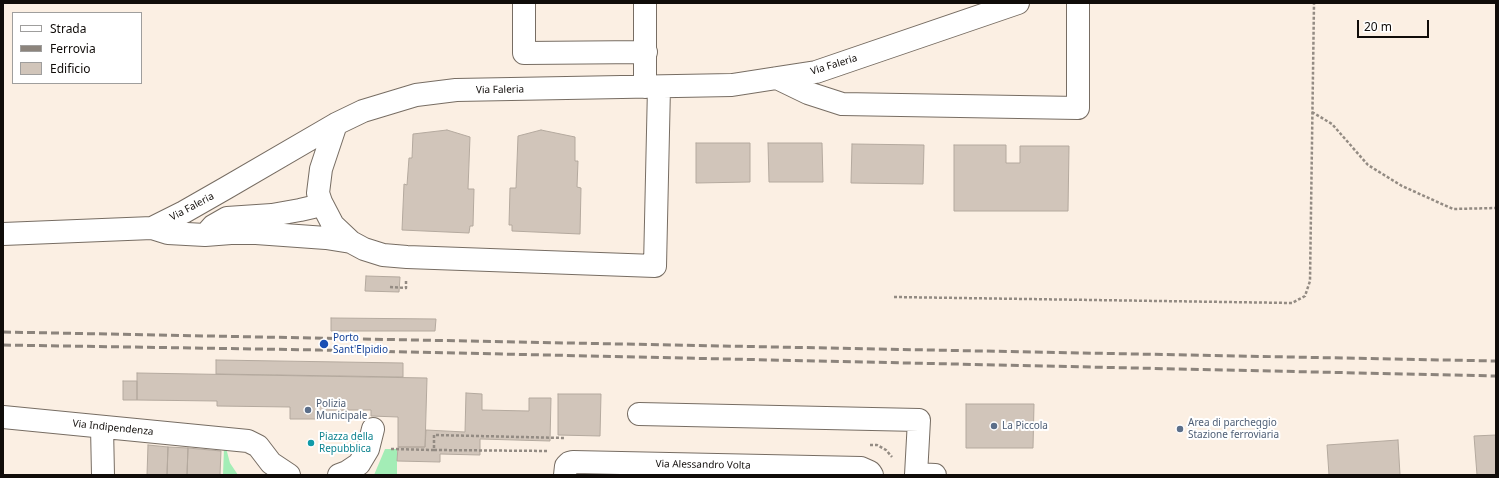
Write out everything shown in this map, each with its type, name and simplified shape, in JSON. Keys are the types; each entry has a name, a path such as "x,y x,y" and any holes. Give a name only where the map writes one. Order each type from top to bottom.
{"street":[{"path":"524,3 524,53 646,52"},
{"path":"336,124 321,169 318,193 333,225 351,242 364,249 383,254 407,257 655,266 652,87 646,52 646,3"},
{"name":"Via Faleria","path":"3,234 152,228 184,212 336,124 363,111 416,95 456,90 732,85 816,72 1018,3"},
{"path":"777,78 808,93 842,104 1078,108 1078,3"},
{"path":"205,236 213,226 227,218 300,210 313,207 321,202"},
{"path":"152,228 168,233 205,236 231,233 279,234 326,238 351,242"},
{"path":"639,414 918,420 922,475"},
{"name":"Via Indipendenza","path":"3,417 248,441 258,446 271,463 289,475"},
{"path":"102,427 103,475"},
{"path":"339,475 347,472 359,464 375,442"},
{"name":"Via Alessandro Volta","path":"569,468 861,468 870,472 872,475"}],"path":[{"path":"894,297 1292,303 1305,296 1310,281 1314,3"},
{"path":"1312,112 1332,124 1368,165 1402,186 1453,209 1496,208"},
{"path":"390,287 406,288"},
{"path":"434,450 563,452 569,468"}],"green space":[{"path":"224,448 226,448 230,463 238,475 223,475"},
{"path":"385,449 397,449 397,475 374,475"}],"building":[{"path":"447,130 470,137 468,189 474,189 473,226 470,226 469,233 402,230 404,184 407,185 409,158 412,158 413,134"},
{"path":"541,130 575,137 575,161 578,161 577,187 581,188 580,234 512,231 512,225 509,225 510,188 516,188 518,136"},
{"path":"696,143 750,143 750,182 696,183"},
{"path":"768,143 822,143 823,182 769,182"},
{"path":"852,144 924,145 923,184 851,183"},
{"path":"954,145 1006,145 1006,163 1020,163 1020,146 1069,146 1068,211 954,211"},
{"path":"366,276 400,277 399,292 365,291"},
{"path":"331,318 436,319 435,331 331,331"},
{"path":"216,360 403,363 403,377 216,374"},
{"path":"137,373 427,378 425,447 398,447 398,417 371,416 371,410 342,410 342,419 290,419 290,407 217,406 217,401 137,400"},
{"path":"123,381 137,381 137,400 123,400"},
{"path":"466,393 482,394 482,410 529,411 529,398 551,398 550,441 480,439 480,455 440,454 440,462 397,461 398,447 425,447 426,430 465,432"},
{"path":"558,394 601,394 600,436 558,435"},
{"path":"966,404 1034,404 1033,448 966,448"},
{"path":"1496,435 1496,475 1477,475 1474,436"},
{"path":"1398,440 1400,475 1329,475 1327,445"},
{"path":"148,445 168,447 167,475 147,475"},
{"path":"168,447 188,448 187,475 167,475"},
{"path":"188,448 221,451 220,475 187,475"}],"railway":[{"path":"3,332 1496,361"},
{"path":"3,345 320,350 1496,376"}],"place":[{"name":"Porto Sant'Elpidio","path":"324,344"},
{"name":"Polizia Municipale","path":"308,410"},
{"name":"La Piccola","path":"994,426"},
{"name":"Area di parcheggio Stazione ferroviaria","path":"1180,429"},
{"name":"Piazza della Repubblica","path":"311,443"}]}
